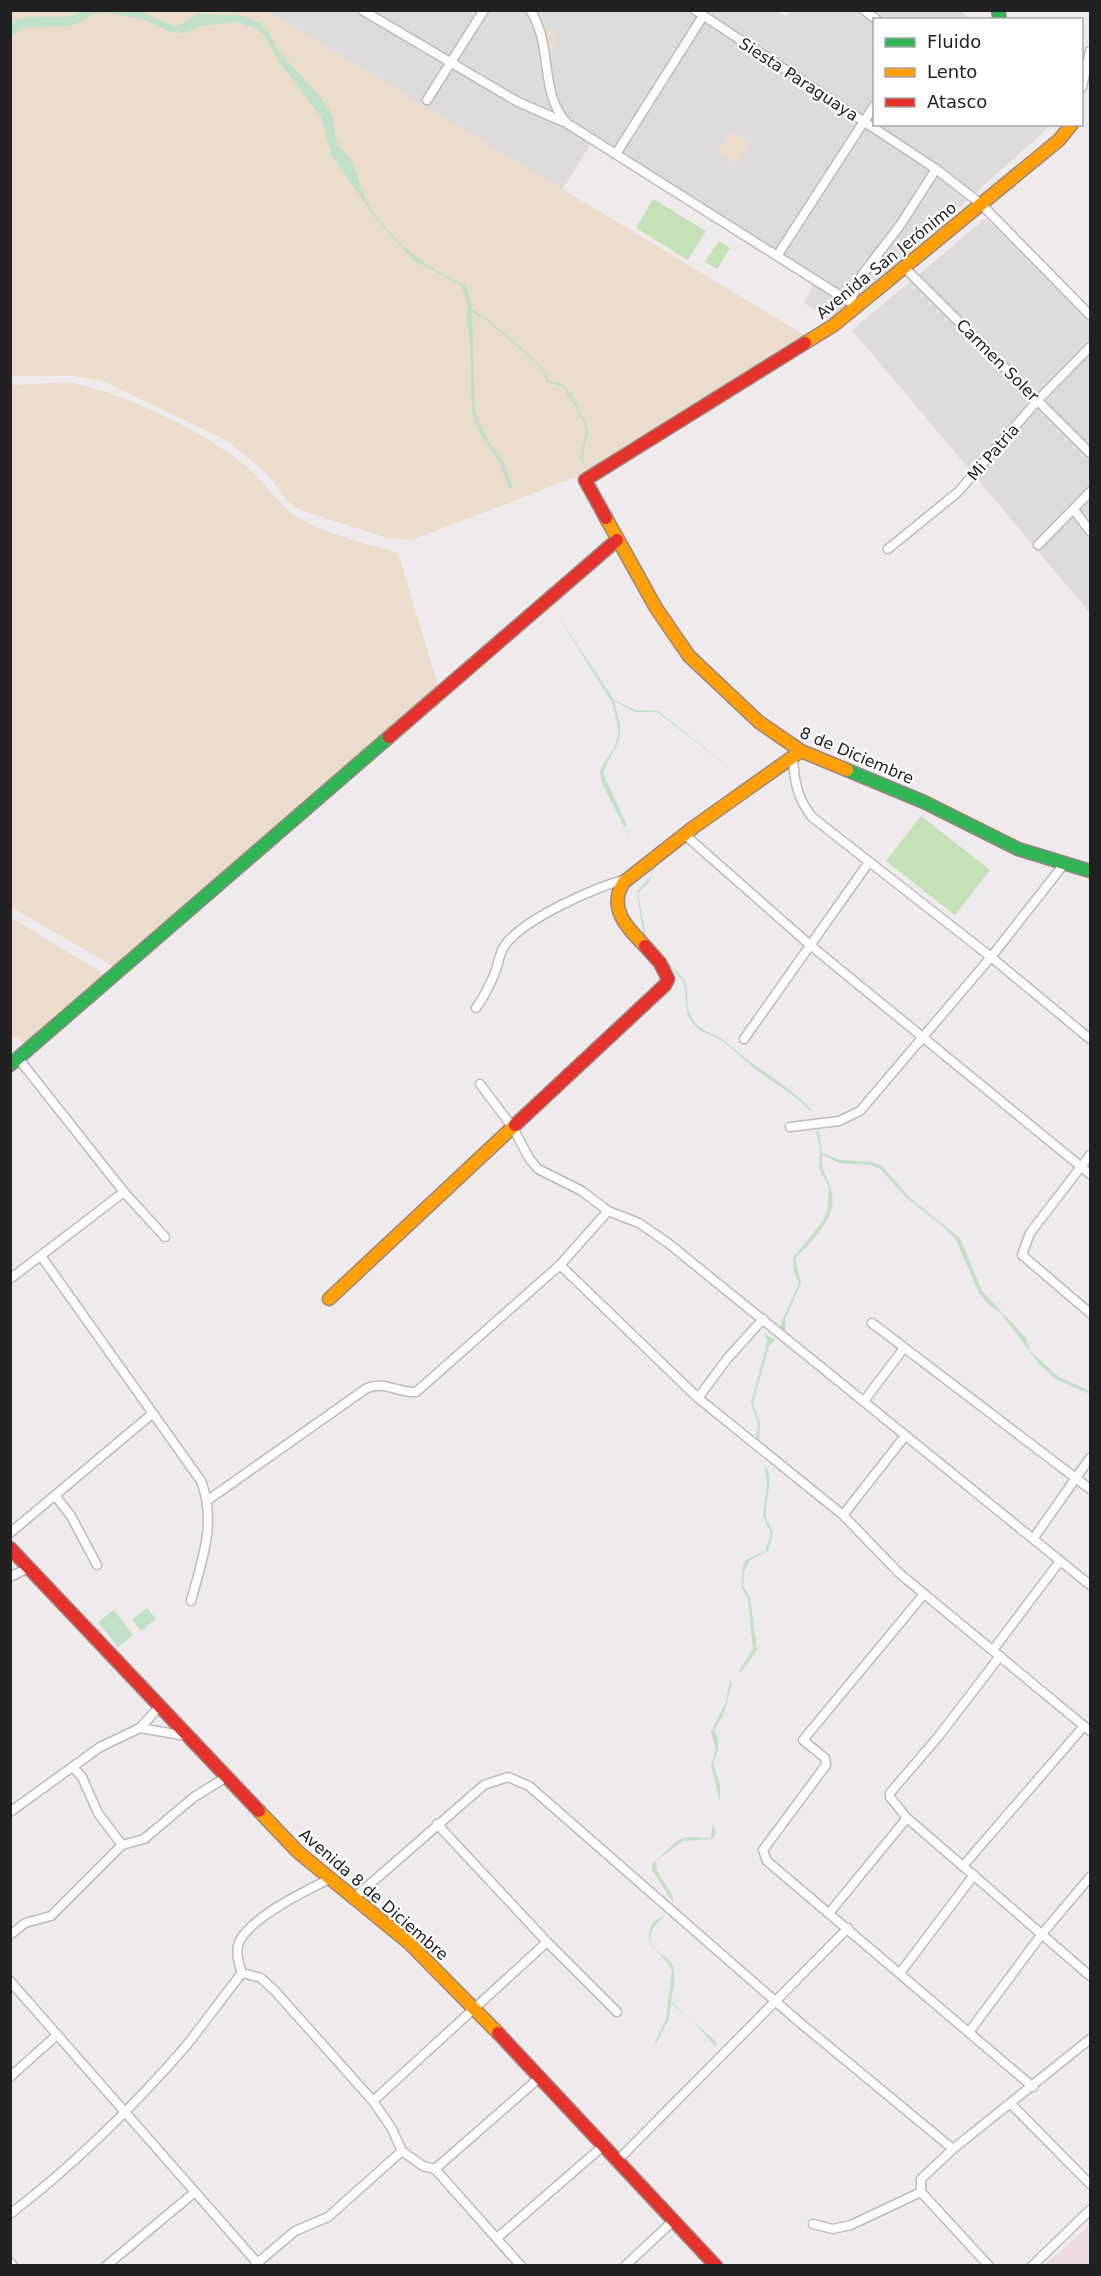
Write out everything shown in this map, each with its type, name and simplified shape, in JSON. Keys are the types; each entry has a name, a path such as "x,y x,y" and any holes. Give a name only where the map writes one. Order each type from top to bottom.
{"street":[{"path":"362,10 518,102 568,124 854,305 862,275 901,224 936,169"},
{"path":"427,100 484,10"},
{"path":"530,10 541,33 552,101 559,115 568,124"},
{"path":"616,154 699,13"},
{"name":"Siesta Paraguaya","path":"699,13 936,169 981,204 1090,315"},
{"path":"1083,82 1090,51"},
{"path":"777,256 873,108"},
{"name":"Avenida San Jerónimo","path":"585,480 814,338 905,268 1059,140 1070,126"},
{"name":"Carmen Soler","path":"905,268 1090,453"},
{"name":"Mi Patria","path":"888,549 958,492 1038,400 1090,347"},
{"name":"8 de Diciembre","path":"585,480 617,540 689,656 759,722 797,754 924,802 1018,849 1090,871"},
{"path":"1038,545 1090,492"},
{"path":"1074,510 1090,531"},
{"path":"165,1237 124,1192 14,1061 617,540"},
{"path":"329,1299 668,982 668,974 664,968 630,933 618,909 619,889 627,879 684,834 797,754"},
{"path":"797,754 794,782 804,807 812,817 991,957 1090,1039"},
{"path":"684,834 810,945 1090,1174"},
{"path":"744,1039 869,862"},
{"path":"790,1127 839,1120 860,1111 991,957 1064,864"},
{"path":"476,1008 493,976 504,946 510,940 550,910 605,885 627,879"},
{"path":"480,1084 513,1128 538,1170 582,1191 608,1211 639,1223 763,1319 1090,1585"},
{"path":"1090,1155 1030,1233 1022,1255 1090,1313"},
{"path":"10,1279 124,1192"},
{"path":"208,1500 368,1388 376,1384 388,1385 406,1393 416,1392 560,1265 608,1211"},
{"path":"41,1256 152,1414 192,1465 208,1500 207,1535 191,1601"},
{"path":"560,1265 698,1398 843,1515 899,1573 1088,1728 963,1866"},
{"path":"698,1398 727,1359 763,1319"},
{"path":"872,1323 1090,1489"},
{"path":"864,1401 904,1348"},
{"path":"10,1533 56,1497 152,1414"},
{"path":"843,1515 905,1436"},
{"path":"1033,1539 1090,1458"},
{"path":"56,1497 71,1516 97,1565"},
{"name":"Avenida 8 de Diciembre","path":"10,1548 298,1852 409,1943 474,2008 538,2079 716,2265"},
{"path":"993,1650 1059,1560"},
{"path":"10,1577 28,1568"},
{"path":"924,1594 803,1740 825,1758 826,1765 763,1850 767,1861 830,1912 1033,2087"},
{"path":"1000,1656 938,1737 890,1793 890,1797 907,1818 1090,1976"},
{"path":"10,1812 74,1768 100,1747 140,1728 160,1706"},
{"path":"140,1728 188,1736"},
{"path":"74,1768 82,1777 102,1818 122,1845"},
{"path":"10,1935 25,1923 51,1916 113,1857 122,1845 144,1839 194,1797 228,1776"},
{"path":"354,1898 484,1785 508,1777 529,1786 776,2002 953,2149"},
{"path":"830,1912 907,1818"},
{"path":"437,1824 547,1942 617,2012"},
{"path":"900,1973 974,1875"},
{"path":"969,2032 1042,1934 1090,1877"},
{"path":"242,1973 237,1954 243,1937 297,1895 329,1879"},
{"path":"617,2161 848,1928"},
{"path":"373,2101 547,1942"},
{"path":"242,1973 261,1978 275,1991 373,2101 392,2128 402,2151 423,2166 435,2169 521,2265"},
{"path":"10,2214 60,2174 125,2112 187,2044 242,1973"},
{"path":"10,1982 257,2264 295,2231 328,2217 402,2151"},
{"path":"10,2078 57,2035"},
{"path":"989,2265 921,2192 920,2185 924,2174 1089,2042"},
{"path":"435,2169 538,2079"},
{"path":"1011,2104 1090,2184"},
{"path":"497,2238 603,2146"},
{"path":"106,2265 195,2192"},
{"path":"813,2224 833,2229 851,2225 921,2192"},
{"path":"1032,2265 1090,2210"},
{"path":"625,2265 674,2221"}],"shaded area":[{"path":"776,10 786,17 790,10 959,11 970,18 873,18 873,126 1050,126 832,322 804,303 817,276 595,137 560,193 260,11"},
{"path":"11,11 268,11 806,336 589,472 412,540 387,538 300,510 287,501 268,475 228,441 105,382 76,376 11,376"},
{"path":"82,11 140,11 177,27 198,13 237,15 259,23 283,56 314,89 330,111 337,142 351,160 367,202 376,216 398,241 423,262 466,285 472,309 489,320 542,366 549,380 563,384 566,388 588,430 583,454 585,466 580,459 586,432 584,423 563,387 547,382 540,366 486,320 472,312 475,411 486,437 503,461 513,487 509,489 498,460 481,435 472,413 470,341 466,317 468,307 462,286 413,260 376,219 332,156 321,117 279,61 264,35 255,28 236,22 200,26 186,33 170,32 145,20 108,13 95,14 71,26 26,27 11,36 11,22 28,17 65,17"},
{"path":"544,27 555,30 558,36 551,55"},
{"path":"731,131 750,143 736,164 718,152"},
{"path":"653,199 706,231 688,260 636,228"},
{"path":"986,218 1090,319 1090,613 852,330"},
{"path":"719,241 730,248 717,269 705,262"},
{"path":"68,382 113,394 162,415 208,440 246,466 279,502 294,515 313,526 398,553 439,689 116,968 11,907 11,385"},
{"path":"552,607 614,700 635,710 658,711 742,777 657,712 635,712 614,701 620,722 620,735 603,774 603,780 632,842 601,781 600,770 614,748 619,732 612,702"},
{"path":"921,816 990,870 955,915 886,861"},
{"path":"653,866 655,869 648,883 638,893 646,937 685,981 688,1008 694,1021 701,1028 723,1040 786,1087 813,1111 810,1111 718,1038 698,1028 691,1021 687,1012 683,981 644,938 637,892 652,874"},
{"path":"10,917 99,971 103,977 26,1044 11,1035"},
{"path":"816,1131 819,1131 822,1153 840,1160 872,1162 882,1166 911,1199 960,1238 982,1291 1026,1338 1030,1351 1059,1377 1090,1391 1090,1394 1057,1380 1040,1365 1000,1312 988,1304 979,1293 956,1240 945,1228 908,1199 880,1169 871,1165 839,1163 822,1155 823,1168 830,1186 832,1207 829,1217 817,1235 795,1259 801,1283 785,1319 786,1331 779,1328 799,1283 794,1272 793,1258 823,1221 827,1211 829,1187 819,1168 820,1147"},
{"path":"762,1332 775,1340 769,1346 753,1403 760,1422 759,1440 843,1508 756,1440 758,1423 751,1403 766,1347 767,1339"},
{"path":"765,1465 769,1476 766,1516 773,1534 768,1551 750,1560 744,1572 743,1586 750,1597 757,1650 741,1672 739,1671 753,1649 748,1599 741,1586 743,1566 746,1560 765,1551 771,1534 763,1516 767,1483"},
{"path":"147,1608 156,1619 141,1631 132,1619"},
{"path":"114,1610 133,1635 118,1647 98,1622"},
{"path":"730,1681 732,1683 723,1716 714,1730 718,1738 718,1746 713,1763 720,1786 720,1802 711,1765 716,1750 711,1732 725,1704"},
{"path":"713,1823 716,1834 712,1839 683,1841 656,1861 658,1873 671,1893 673,1902 652,1870 652,1864 678,1840 689,1837 711,1838"},
{"path":"665,1915 653,1929 650,1939 656,1950 668,1959 673,1967 674,1982 671,2001 691,2019 671,2003 669,2018 656,2044 666,2019 672,1971 669,1964 651,1945 649,1939 653,1922"},
{"path":"693,2021 716,2042 716,2047"},
{"path":"1090,2225 1090,2265 1045,2265"}],"waterway":[{"path":"601,772 625,825"}],"traffic: fast":[{"path":"998,10 1000,18"},
{"path":"10,1065 389,737"},
{"path":"847,770 924,802 1018,849 1090,871"}],"traffic: slow":[{"path":"805,343 834,325 1059,140 1070,126"},
{"path":"606,518 656,608 689,656 759,722 801,751 847,770"},
{"path":"645,946 621,917 618,908 619,891 624,882 694,827 801,751"},
{"path":"329,1299 515,1125"},
{"path":"259,1811 298,1852 409,1943 498,2033"}],"traffic: jam":[{"path":"606,518 585,480 805,343"},
{"path":"389,737 617,540"},
{"path":"515,1125 665,985 668,979 660,963 645,946"},
{"path":"10,1548 259,1811"},
{"path":"498,2033 716,2266"}]}
